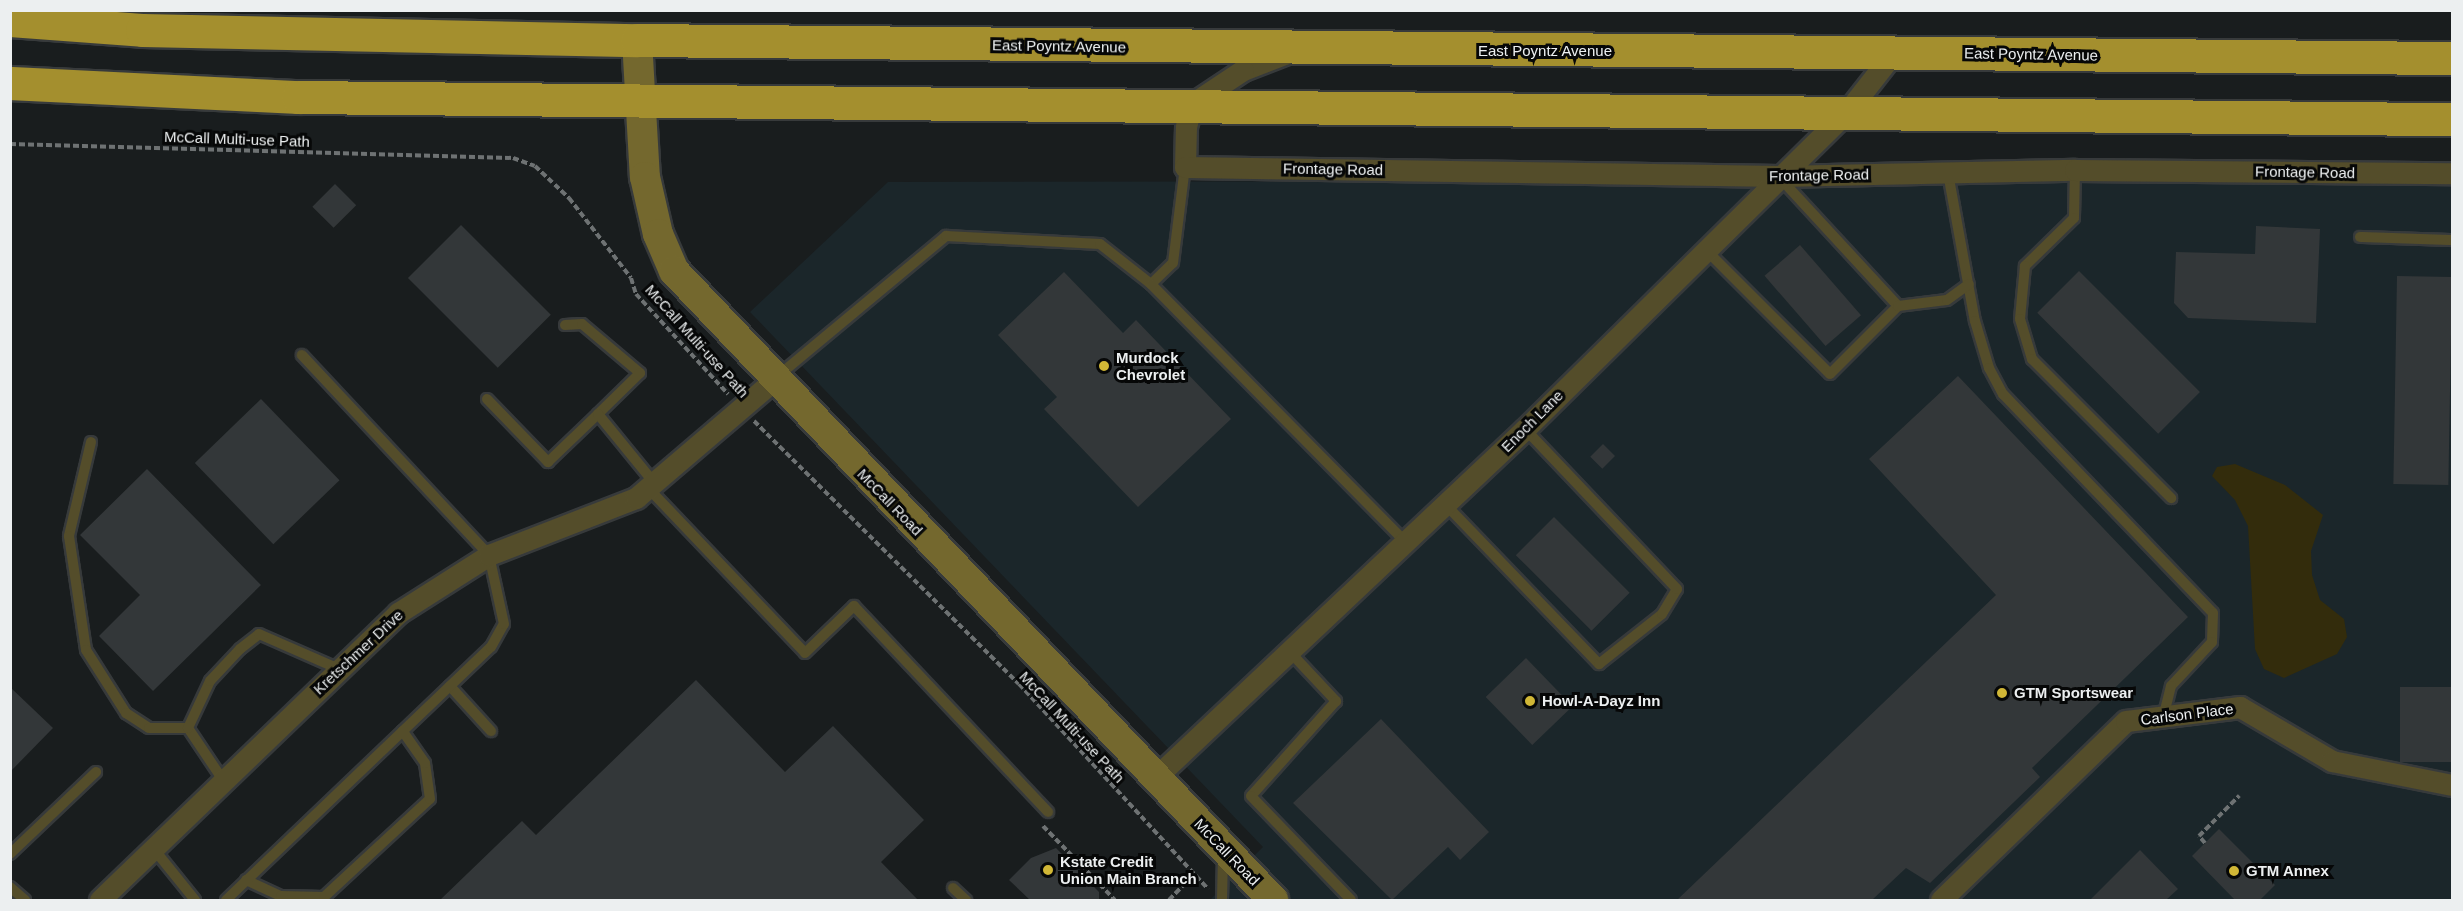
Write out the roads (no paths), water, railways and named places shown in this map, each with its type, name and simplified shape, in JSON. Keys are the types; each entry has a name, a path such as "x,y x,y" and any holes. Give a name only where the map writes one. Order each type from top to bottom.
{"highway":[{"name":"East Poyntz Avenue","path":"10,20 142,30 637,40 1296,50 1894,52 2452,58"},
{"path":"10,83 298,97 1192,104 2452,119"}],"main road":[{"name":"McCall Road","path":"637,40 643,99 645,177 658,234 674,271 773,381 1273,900"}],"street":[{"path":"1185,167 1186,126 1192,104 1243,70 1296,50"},
{"name":"Enoch Lane","path":"1156,777 1525,429 1704,248 1847,112 1894,52"},
{"name":"Frontage Road","path":"1185,167 1779,176 2075,170 2452,173"},
{"name":"Kretschmer Drive","path":"100,900 398,613 489,555 600,515 652,486 773,381"},
{"name":"Carlson Place","path":"1941,900 2126,721 2240,707 2332,761 2451,784"}],"lane":[{"path":"1151,284 1173,263 1179,243 1185,167"},
{"path":"2075,170 2074,218 2025,266 2020,319 2032,359 2170,498"},
{"path":"1948,172 1969,284 1989,368 2003,393 2213,613 2212,642 2171,686 2163,717"},
{"path":"1779,176 1898,306"},
{"path":"773,381 946,236 1100,244 1151,284 1406,542"},
{"path":"2360,237 2452,240"},
{"path":"1704,248 1830,374 1898,306 1947,300 1969,284"},
{"path":"487,399 548,462 640,373 582,324 566,325"},
{"path":"226,900 491,647 504,624 489,555 302,355"},
{"path":"598,414 652,486 805,653 854,606 1048,812"},
{"path":"1446,505 1599,664 1662,614 1677,589 1525,429"},
{"path":"91,442 69,536 86,650 126,713 149,728 188,728"},
{"path":"188,728 210,681 259,634 339,669"},
{"path":"1288,651 1336,701 1251,796 1351,900"},
{"path":"450,686 491,731"},
{"path":"188,728 223,780"},
{"path":"246,880 281,896 324,897 430,799 425,763 403,731"},
{"path":"10,854 96,772"},
{"path":"153,848 195,900"},
{"path":"1222,900 1223,848"},
{"path":"10,887 25,900"},
{"path":"953,888 966,900"}],"place":[{"name":"Murdock Chevrolet","path":"1104,366"},
{"name":"GTM Sportswear","path":"2002,693"},
{"name":"Howl-A-Dayz Inn","path":"1530,701"},
{"name":"Kstate Credit Union Main Branch","path":"1048,870"},
{"name":"GTM Annex","path":"2234,871"}]}
